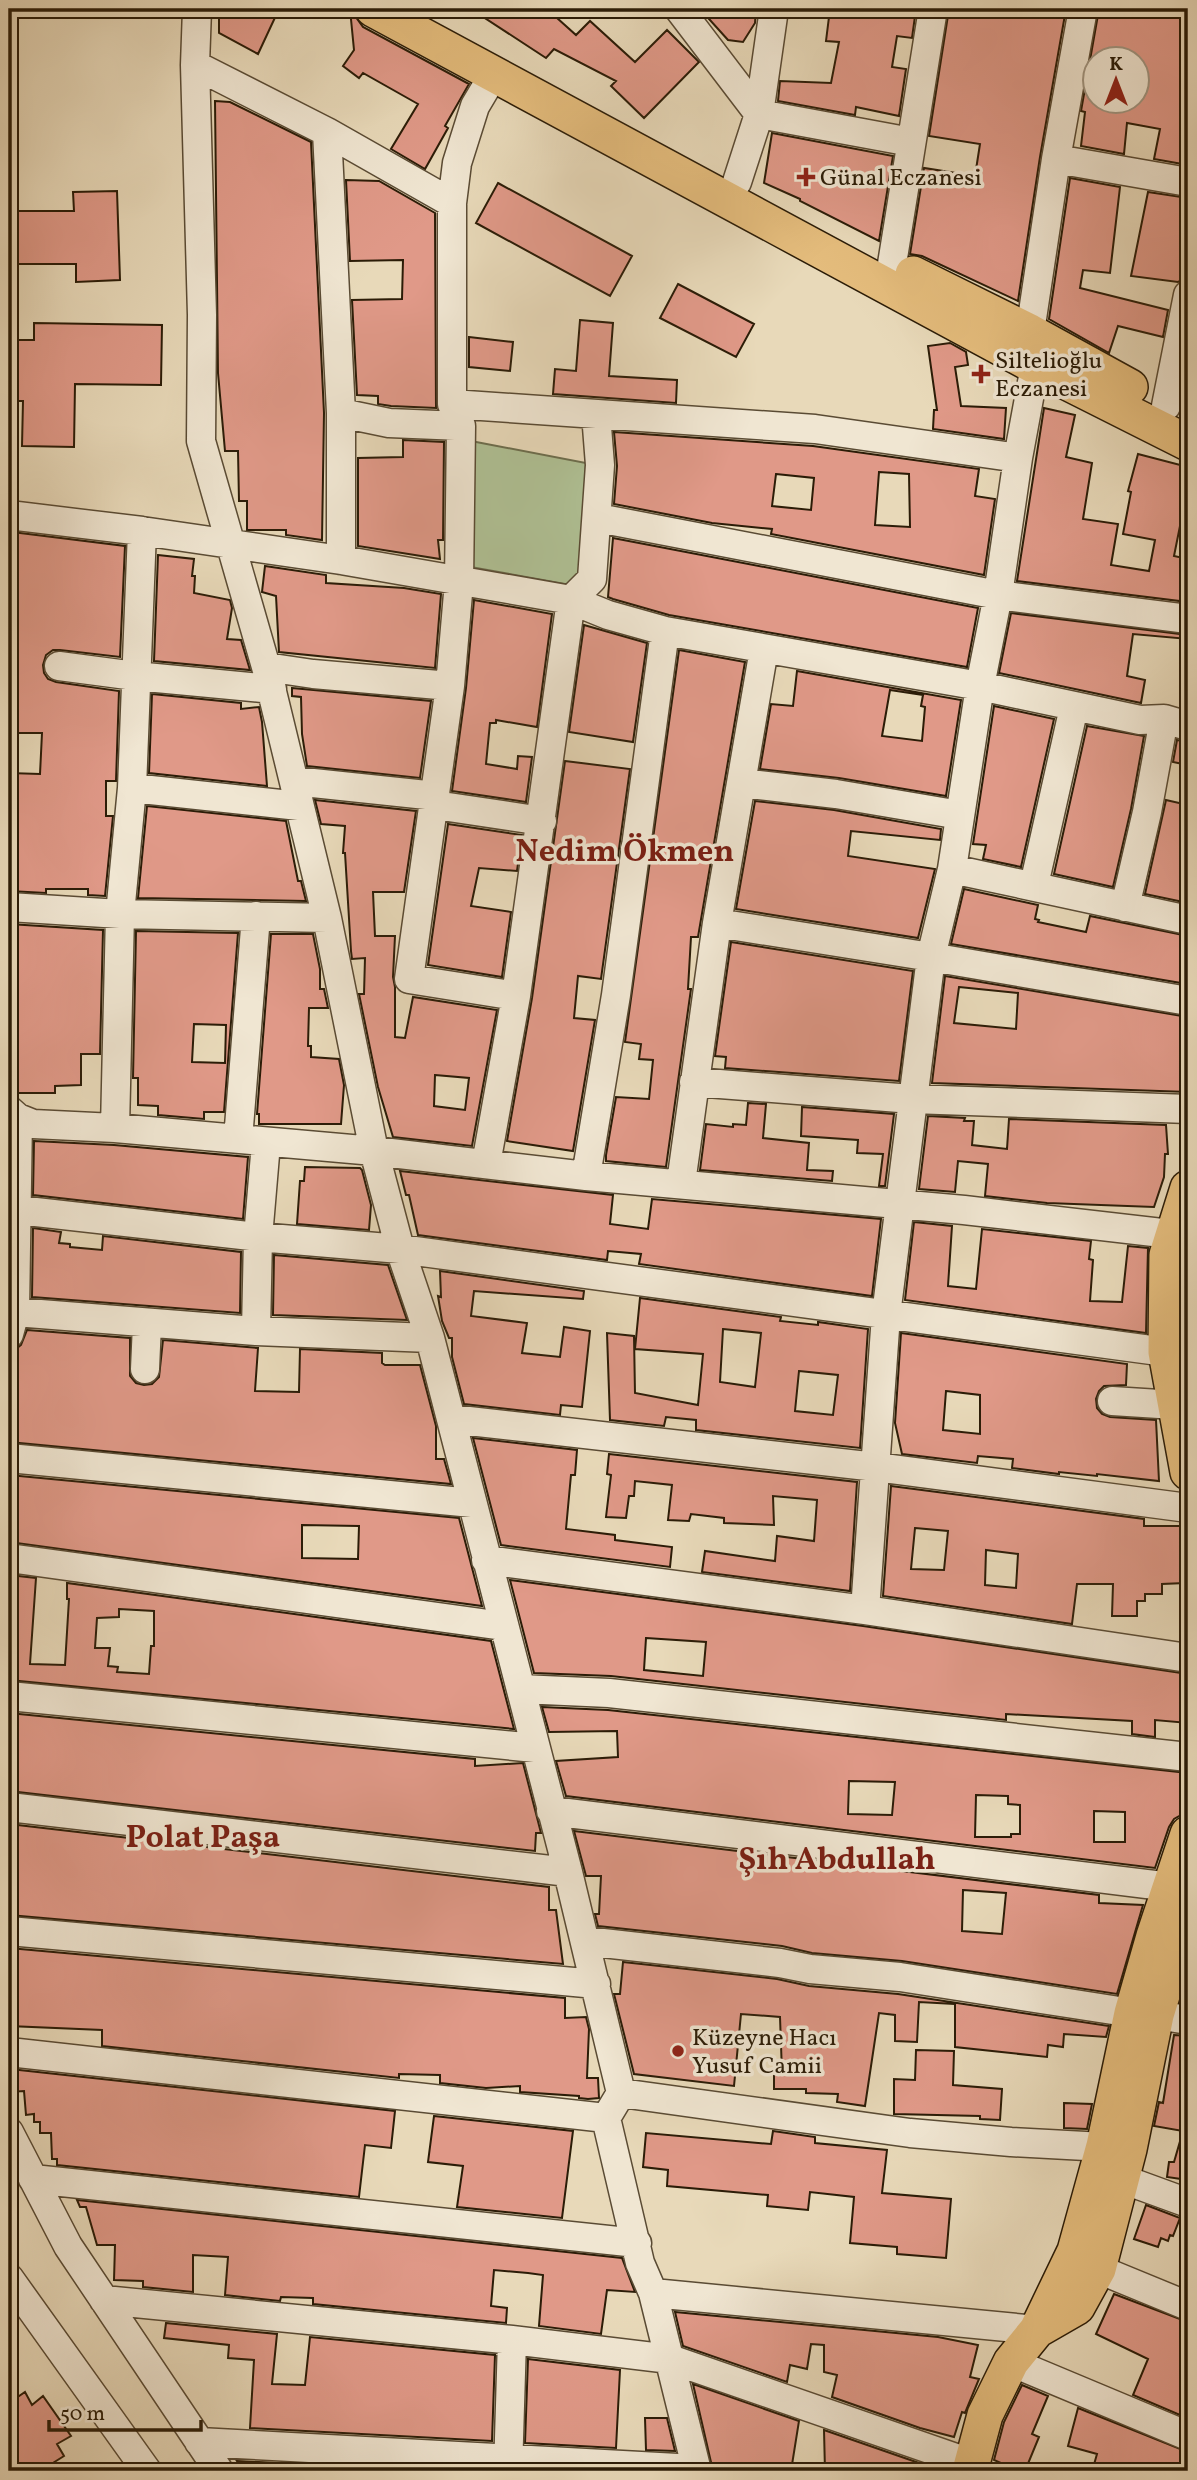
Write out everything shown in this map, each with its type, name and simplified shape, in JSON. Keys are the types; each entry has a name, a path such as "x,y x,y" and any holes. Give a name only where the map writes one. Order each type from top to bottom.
{"main road":[{"path":"373,9 1035,366 1188,443"},
{"path":"415,9 666,147 1030,332 1177,412"},
{"path":"1182,1354 1167,1255 1181,1236 1188,1188"},
{"path":"1188,1308 1175,1405 1188,1472"},
{"path":"970,2467 985,2415 1011,2362 1037,2330 1075,2251 1113,2161 1159,2016 1180,1898 1188,1834"},
{"path":"1037,2330 1077,2307 1098,2269 1113,2161"}],"street":[{"path":"197,9 195,65 202,315 201,441 269,678 327,918 374,1151 400,1249 430,1338 596,1984 621,2093 606,2118 640,2263 653,2293 697,2470 508,2465 398,2451 199,2442"},
{"path":"679,9 759,114 911,142"},
{"path":"737,182 759,114 774,9"},
{"path":"892,264 933,9"},
{"path":"1030,332 1056,159 1083,9"},
{"path":"195,65 327,132 452,203"},
{"path":"494,74 475,106 457,163 452,203 459,582 450,686 409,979 516,996"},
{"path":"327,132 341,413 341,560"},
{"path":"1056,159 1188,182"},
{"path":"1177,412 1188,295"},
{"path":"865,1610 887,1315 930,957 952,869 979,686 998,595 1018,458 1035,366"},
{"path":"341,413 389,423 456,415 596,414 815,429 1018,458"},
{"path":"486,1164 516,996 571,600 592,579 600,465 596,414"},
{"path":"9,516 142,531 341,560 571,600 608,615 665,631 979,686 1140,720 1176,722 1147,812 1125,907"},
{"path":"598,518 998,595 1188,620"},
{"path":"115,1128 120,914 132,788 142,531"},
{"path":"586,1176 616,995 665,631"},
{"path":"681,1183 717,923 764,649"},
{"path":"60,666 135,677 269,678 313,674 450,686"},
{"path":"1034,885 1074,707"},
{"path":"741,783 836,794 960,815"},
{"path":"132,788 435,801 542,821"},
{"path":"952,869 1188,920"},
{"path":"9,907 120,914 327,918"},
{"path":"256,916 252,1141 258,1237 256,1331"},
{"path":"717,923 1188,1001"},
{"path":"694,1082 912,1099 1188,1110"},
{"path":"430,1338 147,1324 12,1323 13,1114 33,1124 115,1128 374,1151 586,1176 901,1205 1181,1236"},
{"path":"13,1210 258,1237 400,1249 1182,1354"},
{"path":"145,1369 147,1324"},
{"path":"1112,1401 1175,1405"},
{"path":"451,1419 876,1467 1188,1507"},
{"path":"9,1458 472,1503"},
{"path":"9,1558 503,1626"},
{"path":"486,1560 865,1610 1188,1658"},
{"path":"521,1689 609,1693 1188,1757"},
{"path":"9,1696 535,1748"},
{"path":"9,1807 568,1872"},
{"path":"551,1811 1180,1898"},
{"path":"9,1931 596,1984"},
{"path":"584,1941 780,1963 810,1969 900,1977 1159,2016"},
{"path":"9,2052 606,2118"},
{"path":"621,2093 910,2133 1011,2142 1113,2161 1188,2203"},
{"path":"9,2132 68,2246 219,2471"},
{"path":"33,2179 637,2243"},
{"path":"1098,2269 1188,2306"},
{"path":"9,2278 147,2471"},
{"path":"653,2293 1037,2330"},
{"path":"104,2300 512,2340 670,2359 970,2467"},
{"path":"508,2465 512,2340"},
{"path":"1011,2362 1188,2436"}],"green space":[{"path":"471,441 586,463 580,571 576,586 465,566"}],"building":[{"path":"219,9 279,9 258,54 219,33"},
{"path":"350,9 363,27 469,84 425,169 391,149 418,104 363,73 359,78 343,66 354,50"},
{"path":"471,9 547,9 576,35 590,21 635,62 667,30 699,62 644,118 611,86 616,81 554,49 546,58"},
{"path":"700,9 756,9 755,23 743,42 728,40"},
{"path":"830,9 916,9 912,38 897,36 892,67 906,69 899,116 856,107 855,115 778,101 780,81 831,83 839,42 826,41"},
{"path":"949,9 1066,9 1018,301 922,256 910,254 924,168 975,176 980,144 929,136"},
{"path":"1099,9 1173,9 1188,12 1188,165 1154,159 1160,129 1127,123 1124,154 1081,146 1085,116 1152,116 1152,46 1092,46"},
{"path":"215,101 230,102 311,142 324,413 322,540 286,535 286,530 247,530 247,501 239,501 238,451 225,451 218,373"},
{"path":"772,133 893,156 879,241 764,183"},
{"path":"1070,178 1120,187 1110,273 1083,270 1080,288 1168,310 1163,337 1118,326 1109,353 1049,319"},
{"path":"346,180 379,181 435,213 436,408 378,404 378,396 357,395 352,300 402,299 403,260 350,261"},
{"path":"498,183 632,256 610,296 476,223"},
{"path":"117,191 120,280 76,282 76,264 9,264 9,211 74,211 73,192"},
{"path":"1148,192 1188,198 1182,247 1186,248 1182,280 1178,282 1131,276"},
{"path":"678,284 754,324 736,357 660,318"},
{"path":"580,320 613,323 609,376 677,380 676,403 553,394 555,369 576,371"},
{"path":"34,323 162,325 161,385 75,384 74,447 22,446 23,401 9,401 9,340 34,340"},
{"path":"469,337 513,342 510,371 469,367"},
{"path":"950,343 966,352 968,365 955,367 961,406 1006,408 1004,439 933,429 934,410 937,410 928,346"},
{"path":"1044,408 1075,415 1066,457 1092,463 1083,519 1118,524 1111,565 1149,571 1155,540 1123,534 1131,492 1128,491 1138,454 1188,467 1188,507 1184,506 1174,556 1188,559 1188,602 1017,581"},
{"path":"614,432 813,446 979,469 975,496 995,499 984,575 771,534 772,529 712,523 614,504 617,466","holes":["879,472 909,474 910,527 875,525","776,474 814,478 811,510 772,506"]},
{"path":"403,440 444,442 443,540 438,540 440,559 358,546 358,458 403,457"},
{"path":"12,532 125,546 120,657 53,650 46,655 43,665 48,679 56,682 119,691 116,781 106,781 106,816 113,816 105,896 88,895 88,889 46,889 46,893 9,891 9,773 40,774 42,733 9,733 9,668 14,606"},
{"path":"613,538 978,608 967,667 669,615 613,599 608,597"},
{"path":"158,555 194,559 194,593 230,600 232,608 227,639 241,640 250,670 154,661"},
{"path":"265,566 326,575 326,583 404,588 441,594 435,668 279,652 276,596 262,592"},
{"path":"474,600 552,614 537,727 496,720 496,723 490,723 486,764 517,769 518,756 532,757 526,802 452,791 466,688"},
{"path":"1011,613 1188,635 1188,639 1133,634 1127,676 1145,680 1141,703 999,673"},
{"path":"584,625 647,643 633,742 569,732"},
{"path":"679,650 745,662 698,937 691,937 688,989 691,989 666,1167 606,1161 606,1155 616,1097 649,1099 653,1060 639,1059 641,1044 625,1042"},
{"path":"797,671 961,700 946,796 839,778 760,769 771,704 793,706","holes":["890,690 923,695 921,706 925,707 922,741 882,736"]},
{"path":"292,688 431,701 420,778 307,766 302,734 301,697 292,696"},
{"path":"152,694 241,703 241,709 259,707 267,786 149,773"},
{"path":"994,706 1054,719 1021,867 983,859 986,845 973,844"},
{"path":"1087,726 1144,736 1113,887 1054,874"},
{"path":"1177,740 1187,742 1183,764 1173,762"},
{"path":"565,761 630,769 601,979 578,976 574,1018 595,1020 573,1151 507,1141 532,998"},
{"path":"315,800 416,811 404,892 373,892 375,936 395,936 395,1037 405,1038 413,997 497,1010 472,1146 393,1137 378,1087 359,994 364,994 365,958 352,959 343,853 345,826 321,824","holes":["435,1075 469,1078 465,1110 434,1106"]},
{"path":"1166,800 1188,805 1188,903 1145,894"},
{"path":"755,801 834,810 941,829 940,840 851,831 848,856 935,869 918,938 736,909"},
{"path":"147,806 286,821 298,881 301,881 306,901 138,898"},
{"path":"448,824 522,835 517,871 479,868 471,906 511,912 502,977 428,965"},
{"path":"964,889 1038,905 1035,919 1039,920 1038,922 1086,932 1090,916 1188,936 1188,965 1183,964 1181,983 951,944"},
{"path":"9,924 103,930 100,1054 81,1054 81,1085 55,1086 55,1093 15,1093 15,1046 12,1046 12,1022 9,1022"},
{"path":"136,931 238,933 224,1112 204,1112 204,1119 158,1115 158,1106 138,1105 138,1078 133,1078","holes":["194,1024 226,1025 225,1063 192,1062"]},
{"path":"271,934 313,934 320,969 320,989 324,989 328,1008 309,1008 308,1046 311,1046 311,1057 339,1059 344,1085 341,1124 259,1124 257,1114"},
{"path":"731,942 913,971 899,1081 725,1068 726,1057 715,1056"},
{"path":"945,976 1188,1017 1188,1092 932,1083","holes":["959,987 1018,993 1016,1029 954,1023"]},
{"path":"748,1103 766,1104 763,1138 809,1143 807,1170 833,1171 832,1181 700,1170 706,1124 733,1127 733,1124 746,1125"},
{"path":"802,1107 894,1114 885,1186 879,1186 883,1154 857,1153 858,1140 801,1136"},
{"path":"928,1116 974,1121 972,1145 1007,1149 1009,1119 1166,1125 1168,1154 1165,1154 1164,1177 1154,1207 1047,1203 985,1196 988,1164 958,1161 955,1192 919,1189"},
{"path":"34,1141 248,1157 243,1219 33,1195"},
{"path":"305,1167 360,1168 371,1205 369,1230 297,1224 300,1181 304,1181"},
{"path":"400,1171 613,1195 610,1224 648,1229 652,1199 881,1219 872,1296 639,1264 641,1254 608,1251 607,1260 418,1235 409,1195 406,1195"},
{"path":"914,1222 952,1226 948,1286 976,1289 982,1229 1091,1241 1089,1259 1093,1260 1090,1301 1122,1302 1128,1246 1148,1248 1146,1333 905,1300"},
{"path":"33,1228 61,1232 59,1243 70,1244 70,1247 102,1250 103,1236 241,1252 240,1313 32,1297"},
{"path":"274,1255 388,1265 407,1320 273,1315"},
{"path":"440,1271 584,1291 583,1299 474,1291 471,1316 527,1323 522,1353 560,1357 564,1327 590,1331 582,1407 561,1405 560,1415 464,1404 452,1357 452,1338 449,1338 442,1321 438,1296 441,1297"},
{"path":"640,1298 781,1317 780,1321 818,1325 818,1322 868,1329 860,1448 696,1430 696,1420 666,1417 664,1426 610,1420 607,1333 634,1336 635,1393 698,1405 703,1354 635,1349","holes":["723,1329 761,1333 755,1387 720,1382","799,1371 838,1375 833,1415 795,1411"]},
{"path":"27,1330 130,1338 130,1376 136,1383 144,1385 152,1384 159,1377 163,1340 258,1348 255,1391 299,1392 300,1349 382,1353 382,1363 385,1365 420,1365 436,1426 436,1459 444,1459 451,1484 9,1442 13,1366 16,1349 21,1345"},
{"path":"901,1333 1127,1364 1126,1385 1104,1386 1096,1399 1097,1408 1110,1417 1156,1420 1159,1481 1012,1468 1013,1459 978,1456 977,1463 902,1454 895,1423","holes":["946,1391 980,1395 980,1434 943,1430"]},
{"path":"473,1438 577,1450 575,1475 571,1475 566,1529 615,1535 615,1540 672,1547 670,1567 501,1545"},
{"path":"609,1454 857,1482 850,1591 702,1572 705,1551 775,1561 777,1536 814,1541 817,1500 773,1496 774,1525 724,1523 724,1518 691,1514 689,1521 668,1520 672,1485 635,1481 634,1496 629,1496 626,1518 606,1517 611,1475 607,1474"},
{"path":"9,1475 459,1518 482,1606 9,1542","holes":["302,1525 359,1526 358,1559 302,1558"]},
{"path":"891,1486 1144,1519 1144,1526 1182,1526 1185,1583 1162,1584 1162,1594 1145,1594 1145,1601 1137,1601 1137,1616 1112,1616 1113,1584 1077,1584 1072,1624 883,1596","holes":["915,1528 948,1531 944,1570 911,1569","986,1550 1018,1554 1016,1588 985,1585"]},
{"path":"9,1575 36,1578 30,1664 65,1665 69,1599 67,1583 491,1641 514,1729 9,1680 13,1598 9,1598","holes":["119,1609 154,1611 154,1646 151,1646 149,1674 117,1672 118,1667 108,1666 110,1648 95,1648 97,1618 119,1617"]},
{"path":"510,1580 863,1626 1188,1674 1188,1723 1155,1720 1155,1737 1132,1734 1132,1721 1006,1714 1006,1720 611,1676 534,1673","holes":["646,1638 706,1642 703,1676 644,1670"]},
{"path":"542,1707 608,1710 1188,1773 1188,1777 1185,1776 1181,1815 1174,1819 1169,1827 1155,1868 566,1796 556,1761 618,1757 617,1731 549,1732","holes":["849,1781 895,1782 892,1815 848,1814","976,1795 1008,1796 1008,1804 1020,1805 1020,1834 1011,1834 1011,1837 975,1837","1094,1811 1125,1812 1125,1842 1094,1842"]},
{"path":"9,1713 475,1759 475,1766 523,1763 541,1833 536,1833 535,1851 9,1791"},
{"path":"9,1824 549,1887 549,1910 556,1910 563,1964 9,1915"},
{"path":"574,1831 1099,1895 1099,1903 1143,1905 1117,1994 902,1961 812,1953 782,1946 598,1926 595,1914 599,1914 601,1876 586,1876","holes":["963,1890 1006,1893 1002,1934 962,1931"]},
{"path":"9,1948 565,1998 565,2018 586,2017 589,2029 587,2078 598,2078 599,2098 520,2092 520,2086 486,2088 440,2083 440,2075 399,2074 399,2078 102,2046 102,2030 9,2026"},
{"path":"623,1962 777,1979 809,1986 898,1994 1109,2026 1106,2037 1064,2034 1063,2047 1048,2045 1047,2057 955,2047 955,2004 919,2002 917,2042 895,2041 895,2015 879,2013 865,2106 837,2102 838,2094 806,2093 806,2089 774,2089 774,2073 782,2073 780,2017 741,2014 734,2086 634,2074 614,1994 620,1994"},
{"path":"1174,2035 1188,2036 1188,2180 1167,2177 1169,2162 1174,2162 1183,2131 1154,2126 1159,2102 1163,2103"},
{"path":"916,2050 954,2051 953,2085 1002,2089 1000,2120 980,2119 980,2116 894,2114 894,2079 915,2080"},
{"path":"10,2069 395,2111 391,2148 365,2145 359,2197 57,2165 57,2159 52,2159 51,2133 40,2133 40,2122 34,2122 34,2114 26,2115 24,2091 10,2092"},
{"path":"1064,2103 1092,2104 1087,2129 1064,2128"},
{"path":"434,2116 573,2131 562,2218 457,2207 463,2166 428,2162"},
{"path":"773,2131 815,2137 815,2143 887,2150 882,2193 951,2199 946,2258 897,2254 897,2247 850,2243 854,2197 810,2192 808,2210 767,2206 768,2195 667,2186 668,2170 643,2167 646,2133 771,2144"},
{"path":"77,2200 622,2258 635,2292 607,2290 601,2334 539,2326 543,2275 528,2273 494,2270 491,2306 507,2308 506,2323 313,2304 313,2298 281,2297 280,2301 225,2295 228,2257 193,2255 193,2292 143,2287 143,2281 114,2280 115,2245 97,2245 86,2207 80,2207"},
{"path":"1146,2205 1180,2218 1173,2236 1170,2235 1168,2241 1161,2238 1158,2247 1134,2239"},
{"path":"1114,2294 1188,2322 1187,2418 1133,2395 1148,2359 1096,2334"},
{"path":"675,2312 938,2337 978,2345 970,2377 979,2379 965,2413 962,2412 954,2437 832,2397 837,2375 824,2372 824,2345 811,2344 807,2369 790,2365 787,2382 683,2346"},
{"path":"166,2323 277,2334 272,2384 305,2385 310,2337 495,2355 492,2441 250,2428 254,2360 228,2358 229,2345 164,2338"},
{"path":"528,2359 620,2370 616,2448 525,2443"},
{"path":"693,2384 799,2421 791,2471 713,2471"},
{"path":"1022,2385 1048,2396 1032,2434 1039,2437 1025,2471 998,2471 1001,2463 994,2460 1004,2422"},
{"path":"25,2392 32,2405 43,2396 71,2436 57,2444 64,2456 40,2471 9,2471 9,2403"},
{"path":"1078,2408 1188,2452 1188,2471 1102,2471 1093,2468 1097,2454 1068,2446"},
{"path":"645,2418 667,2418 675,2451 646,2450"},
{"path":"824,2430 919,2463 918,2471 825,2471"},
{"path":"237,2461 431,2471 243,2471"}],"place":[{"name":"Günal Eczanesi","path":"806,177"},
{"name":"Siltelioğlu Eczanesi","path":"981,374"},
{"name":"Küzeyne Hacı Yusuf Camii","path":"678,2051"}],"district":[{"name":"Nedim Ökmen","path":"625,850"},
{"name":"Polat Paşa","path":"203,1836"},
{"name":"Şıh Abdullah","path":"837,1858"}]}
